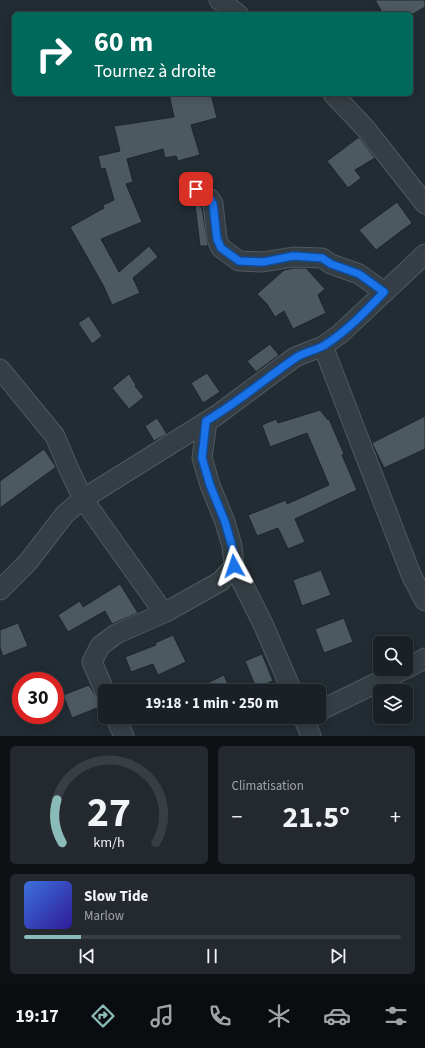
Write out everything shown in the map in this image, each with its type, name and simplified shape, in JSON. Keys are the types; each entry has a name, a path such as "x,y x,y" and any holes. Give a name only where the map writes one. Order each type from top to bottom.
{"street":[{"path":"219,0 235,12"},
{"path":"335,96 366,129 425,204"},
{"path":"196,189 210,199 213,204 217,239 221,248 239,261 263,262 293,256 322,258 331,264 359,274 384,292"},
{"path":"0,590 28,562 65,514 83,499 206,421 259,385 295,357 323,346 340,334 425,254"},
{"path":"323,346 412,577 425,600"},
{"path":"0,369 56,436 83,499 164,613"},
{"path":"206,421 202,458 210,485 225,522 232,546 234,566 263,624 289,684"},
{"path":"102,684 92,662 100,646 116,634 164,613 221,581 234,566"},
{"path":"413,665 425,658"},
{"path":"326,709 392,676"},
{"path":"118,724 124,736"},
{"path":"306,724 311,736"}],"building":[{"path":"375,0 425,0 425,7 413,14 413,12 382,12"},
{"path":"169,96 212,96 217,118 191,125 200,155 178,161 176,156 165,158 163,149 127,159 133,182 126,184 142,222 101,239 119,272 149,246 158,257 133,278 140,293 112,305 103,285 70,227 104,208 103,205 114,200 105,168 101,169 98,156 120,151 114,126 174,117"},
{"path":"359,137 375,158 355,170 361,178 348,188 327,161"},
{"path":"397,202 412,223 376,250 359,230"},
{"path":"195,205 200,205 202,208 208,246 200,246"},
{"path":"306,268 325,289 318,295 326,313 293,329 284,311 275,317 267,304 257,294 284,270"},
{"path":"89,316 102,336 92,344 78,323"},
{"path":"270,344 279,355 256,372 247,361"},
{"path":"207,373 220,392 203,403 191,383"},
{"path":"129,374 136,385 135,386 144,397 129,409 112,388"},
{"path":"320,410 328,420 329,419 357,490 295,519 305,542 288,549 278,528 257,536 248,515 286,500 287,504 329,485 307,433 270,447 262,425 276,419 278,423"},
{"path":"425,416 425,449 384,468 372,443"},
{"path":"157,418 167,434 154,441 145,426"},
{"path":"44,449 56,467 0,508 0,481"},
{"path":"321,570 331,595 302,606 293,580"},
{"path":"120,584 138,613 112,624 105,611 68,632 58,615 80,601 83,607"},
{"path":"344,618 353,642 324,653 315,629"},
{"path":"18,623 28,646 3,656 0,648 0,630"},
{"path":"173,635 186,662 158,675 153,664 131,672 125,657 156,645 155,643"},
{"path":"262,654 273,681 266,684 254,684 245,661"},
{"path":"224,675 228,684 205,684"},
{"path":"89,685 98,700 98,708 72,718 64,695"}],"route":[{"path":"196,189 210,199 213,204 217,239 221,248 239,261 263,262 293,256 322,258 331,264 359,274 384,292 363,314 340,334 323,346 295,357 259,385 217,415 206,421 202,458 210,485 225,522 232,546 234,566"}]}
